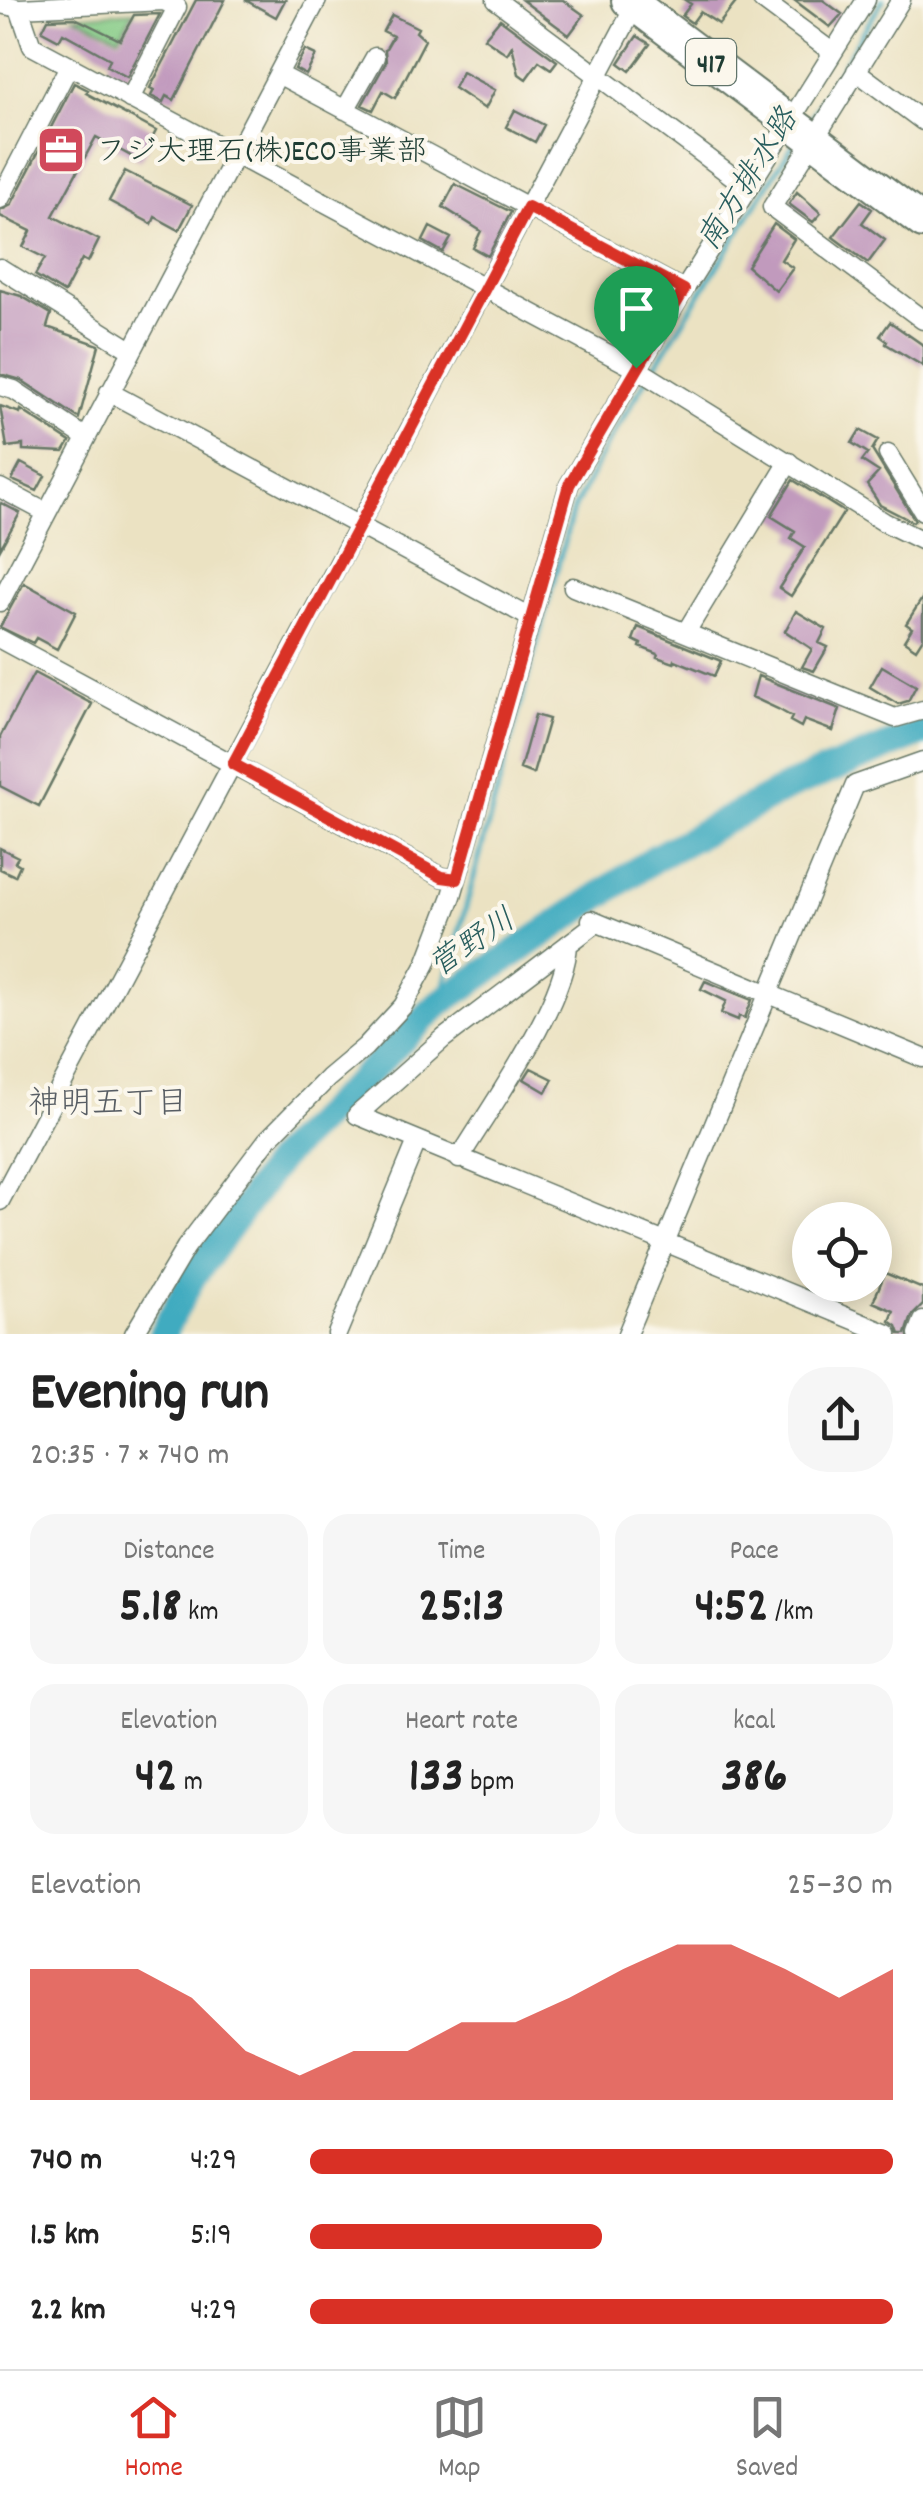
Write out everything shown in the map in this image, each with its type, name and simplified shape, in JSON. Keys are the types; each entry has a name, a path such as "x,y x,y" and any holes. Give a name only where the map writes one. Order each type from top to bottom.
{"highway":[{"name":"417","path":"634,2 923,222"}],"street":[{"path":"0,602 317,0"},
{"path":"496,0 747,188"},
{"path":"762,0 832,52"},
{"path":"866,0 832,52 772,208 923,320"},
{"path":"134,1334 186,1247 267,1140 403,1006 426,964 457,879 569,485 747,188 856,70 902,0"},
{"path":"130,99 178,7 164,1 9,6 32,46 68,66 236,156 639,370 884,522 923,541"},
{"path":"0,1201 634,2"},
{"path":"346,110 375,58"},
{"path":"0,198 68,66"},
{"path":"856,70 923,121"},
{"path":"278,74 684,290"},
{"path":"0,268 131,350"},
{"path":"0,386 14,390 85,437"},
{"path":"109,392 531,618"},
{"path":"888,454 923,511"},
{"path":"686,632 789,462"},
{"path":"0,488 45,512"},
{"path":"573,588 896,718 923,710"},
{"path":"0,639 442,877 457,879"},
{"path":"627,1334 855,785 923,761"},
{"path":"888,1334 357,1115 444,1038 593,922 923,1058"},
{"path":"459,1158 549,1008 567,962 568,944"},
{"path":"337,1334 417,1141"},
{"path":"918,1334 923,1320"}],"green space":[{"path":"134,11 119,37 75,16"}],"building":[{"path":"196,0 225,0 174,100 166,96 163,102 151,96 154,90 150,88"},
{"path":"245,0 285,0 276,17"},
{"path":"522,0 563,0 584,15 569,35"},
{"path":"685,0 738,0 719,24 700,12 692,23 682,16 691,4"},
{"path":"794,0 823,0 842,14 830,27"},
{"path":"160,14 127,77 107,66 110,59 63,33 59,40 42,31 48,19 75,18 120,40 134,15"},
{"path":"392,15 418,28 416,32 425,40 395,98 383,91 373,110 362,105 386,62 385,50 393,36 383,31"},
{"path":"500,19 557,61 551,69 539,61 526,79 519,74 512,46 507,54 484,38"},
{"path":"637,36 650,44 630,71 619,63"},
{"path":"305,50 316,55 306,75 295,69"},
{"path":"462,72 495,90 485,109 454,88"},
{"name":"フジ大理石(株)ECO事業部","path":"74,83 156,131 140,161 96,137 53,216 99,240 88,262 82,259 64,293 35,275 45,258 23,247 31,231 0,216 0,211 11,205"},
{"path":"515,110 544,125 535,142 506,127"},
{"path":"125,171 192,205 179,230 155,217 152,224 109,201"},
{"path":"455,184 511,212 488,256 473,248 481,231 443,207"},
{"path":"797,192 821,213 813,222 789,204"},
{"path":"861,201 872,209 862,223 885,240 868,263 833,237"},
{"path":"774,224 794,239 781,260 793,268 776,291 747,266"},
{"path":"430,227 451,238 443,252 423,241"},
{"path":"0,290 21,296 51,314 47,327 99,345 79,418 21,380 0,374"},
{"path":"890,322 923,345 923,366 886,344 880,336"},
{"path":"0,406 20,413 21,410 70,442 64,452 23,450 23,445 7,447"},
{"path":"860,430 878,440 872,450 913,522 880,505 867,485 879,472 862,461 868,453 852,443"},
{"path":"21,463 45,476 37,491 12,480"},
{"path":"793,480 844,512 791,596 779,588 805,547 791,538 795,531 771,516"},
{"path":"0,505 20,513 0,549"},
{"path":"24,583 76,612 57,649 36,638 33,643 0,627"},
{"path":"923,597 923,638 916,649 904,641 912,628 906,624"},
{"path":"796,611 826,629 819,643 828,647 814,671 802,667 812,649 785,631"},
{"path":"638,627 721,661 714,676 657,657 658,654 640,647 633,640"},
{"path":"882,666 916,686 908,701 898,704 870,687"},
{"path":"34,673 92,704 39,806 0,786 0,737"},
{"path":"758,676 840,709 833,731 804,720 801,727 790,721 792,717 752,697"},
{"path":"535,715 549,719 533,774 520,769"},
{"path":"0,848 18,857 15,862 20,865 15,876 0,869"},
{"path":"705,981 752,1000 745,1018 739,1016 738,1020 721,1013 726,1001 701,989"},
{"path":"531,1068 553,1079 546,1092 524,1079"},
{"path":"892,1276 923,1289 923,1305 912,1316 906,1334 900,1334 890,1321 894,1311 873,1302 892,1302"}],"waterway":[{"name":"南方排水路","path":"808,121 883,0"},
{"name":"南方排水路","path":"652,371 794,143"},
{"name":"南方排水路","path":"440,1003 572,513 604,449 646,380"},
{"name":"菅野川","path":"162,1334 193,1276 280,1158 440,1003 655,858 786,788 923,732"}],"place":[{"name":"フジ大理石(株)ECO事業部","path":"61,150"}],"district":[{"name":"神明五丁目","path":"108,1101"}],"route":[{"path":"528,207 684,290 636,368 569,485 457,879 442,877 233,764 528,207"}]}
